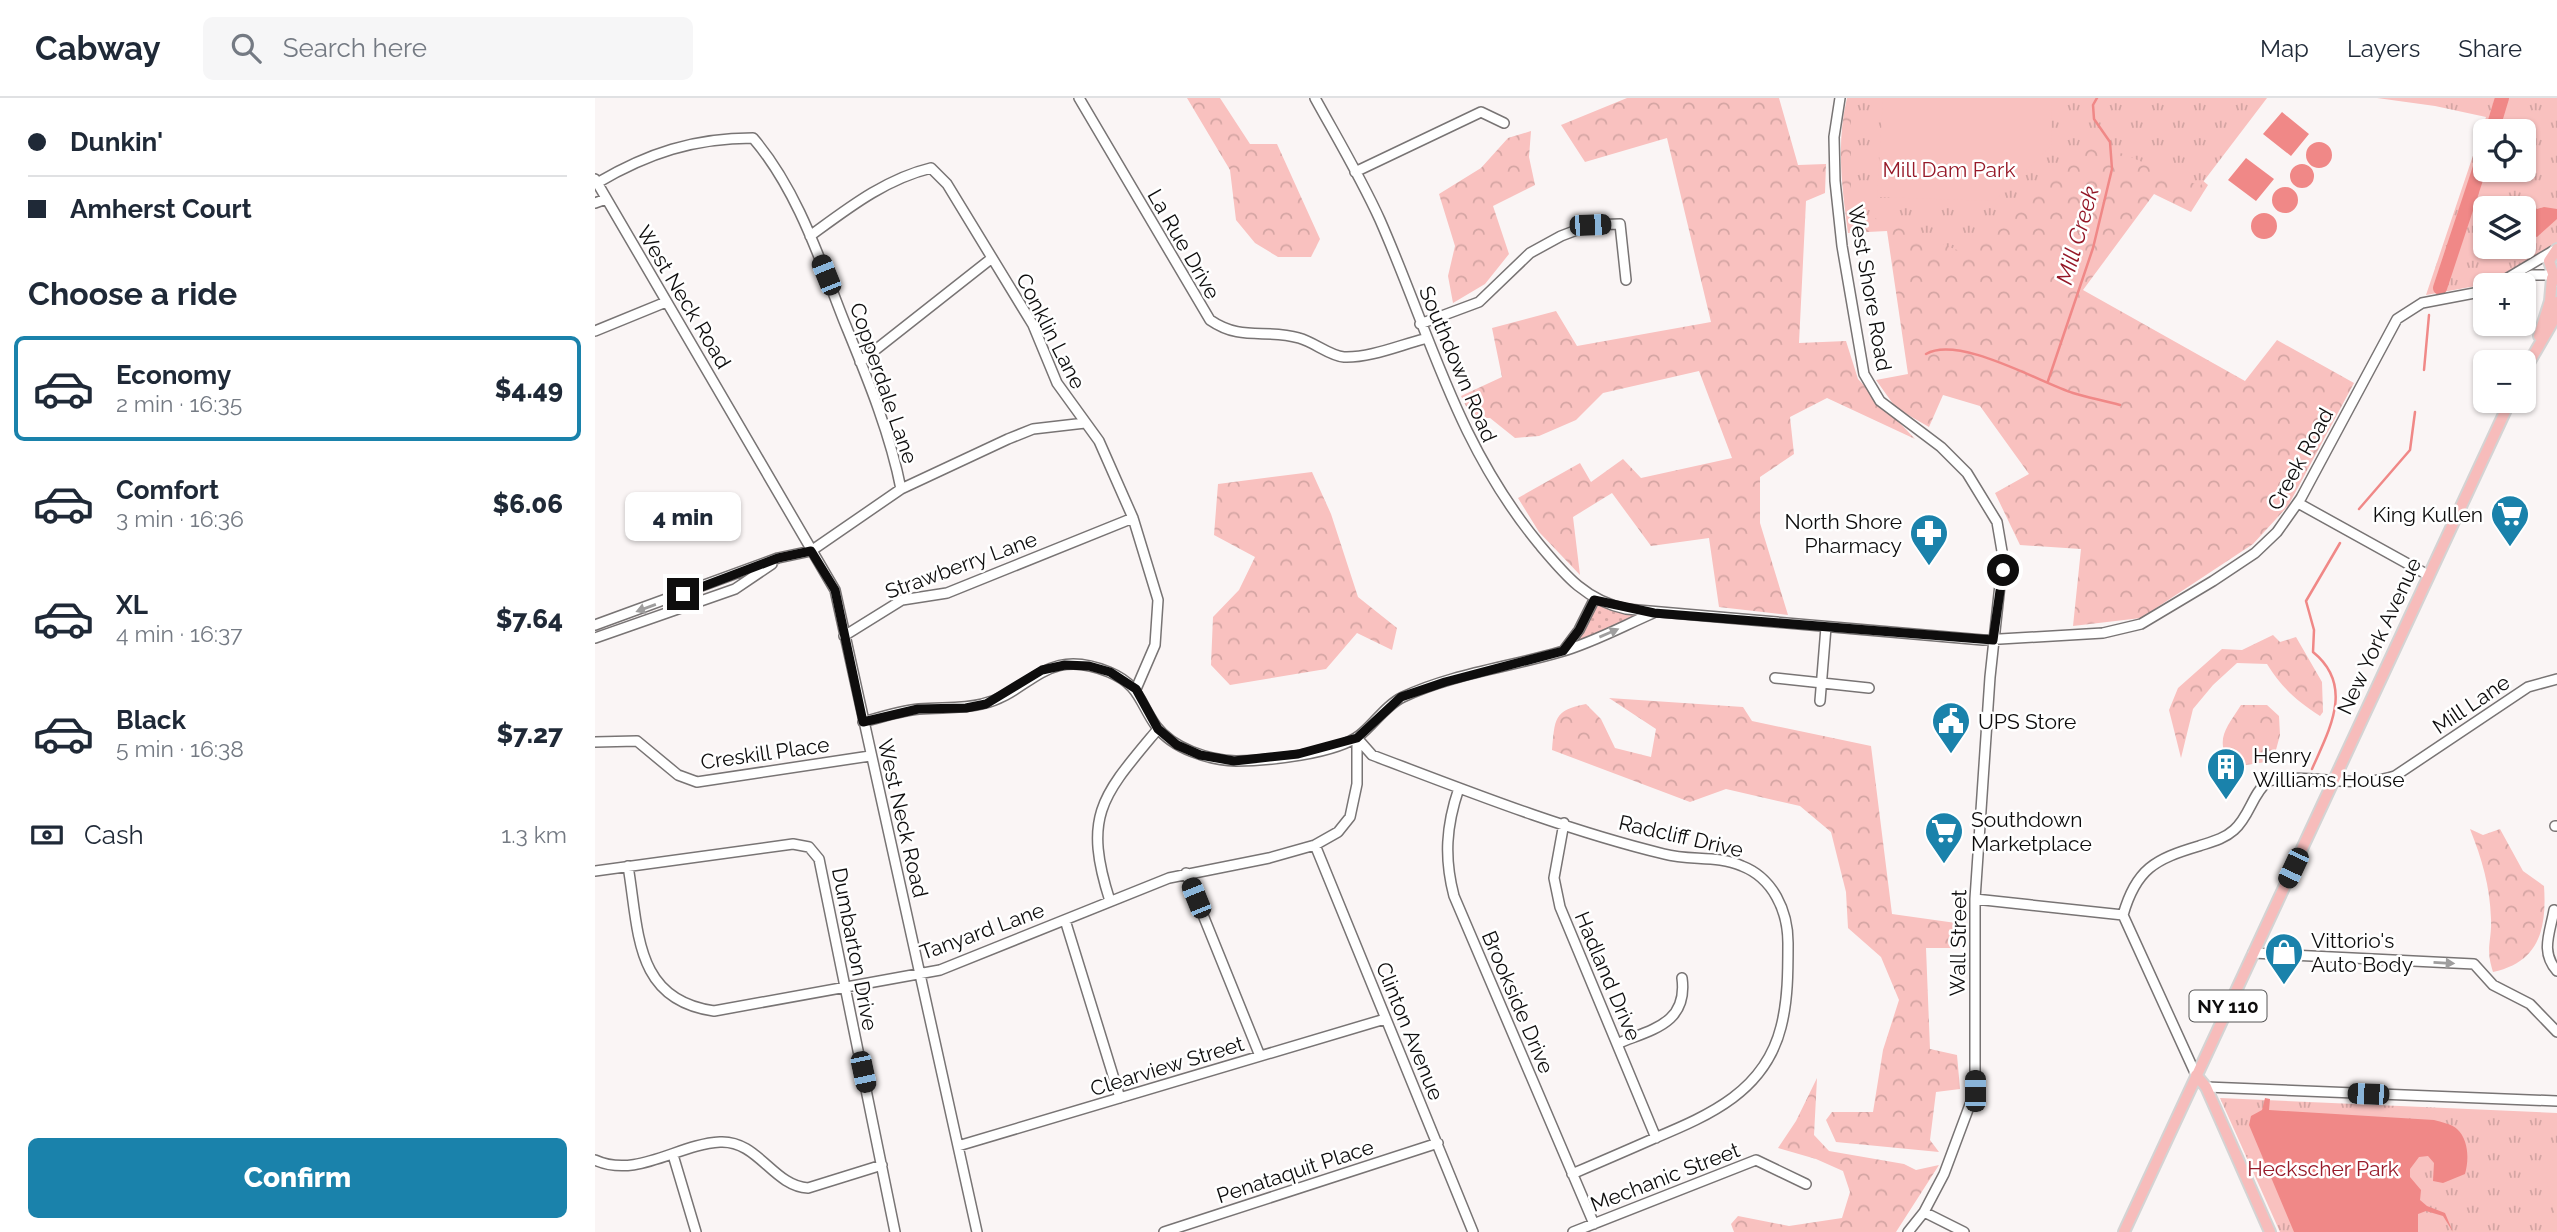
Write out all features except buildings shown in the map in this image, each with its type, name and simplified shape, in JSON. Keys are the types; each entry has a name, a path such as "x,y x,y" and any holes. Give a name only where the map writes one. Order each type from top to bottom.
{"main road":[{"path":"2537,345 2550,301 2553,278 2549,261 2556,250"},
{"path":"2534,350 2551,323 2557,302"},
{"name":"New York Avenue","path":"2124,1232 2504,413"},
{"path":"2196,1074 2206,1087 2270,1232"}],"street":[{"name":"La Rue Drive","path":"1079,98 1210,320 1225,330 1243,335 1299,338 1341,357 1357,356 1425,339"},
{"name":"Southdown Road","path":"1315,98 1380,220 1425,339 1471,444 1516,515 1568,577 1594,600 1654,613 1993,640"},
{"name":"West Shore Road","path":"1840,98 1834,137 1835,181 1861,365 1880,401 1960,464 1993,513 2002,543 2003,564 1993,640"},
{"path":"1355,172 1481,112 1504,123"},
{"name":"Copperdale Lane","path":"596,181 662,150 727,138 753,138 782,180 810,236 860,362 893,456 901,489"},
{"name":"Conklin Lane","path":"810,236 854,203 908,173 931,168 947,184 1033,325 1057,383 1099,441 1133,519 1158,600 1155,645 1136,689"},
{"name":"West Neck Road","path":"596,181 835,590 977,1232"},
{"path":"595,203 606,199"},
{"path":"1420,324 1479,302 1530,253 1590,225 1620,224 1626,280"},
{"path":"2517,273 2556,250"},
{"path":"860,362 992,258"},
{"name":"Creek Road","path":"1993,640 2103,633 2149,621 2255,553 2277,532 2298,503 2397,319 2422,303 2473,293"},
{"path":"595,331 666,302"},
{"path":"595,625 778,558 811,551 901,489 1033,429 1085,423"},
{"path":"2298,503 2428,575"},
{"name":"Strawberry Lane","path":"844,636 902,600 947,593 1133,519"},
{"path":"595,638 735,589 778,558"},
{"path":"1563,651 1579,630 1594,600"},
{"path":"863,722 918,709 966,708 986,704 1042,670 1065,665 1089,666 1110,672 1136,689 1158,729 1177,745 1200,755 1234,761 1287,756 1343,744 1357,738 1401,697 1445,682 1563,651 1654,613"},
{"path":"1820,701 1826,627"},
{"name":"Wall Street","path":"1908,1232 1923,1212 1944,1174 1975,1091 1975,899 1993,640"},
{"path":"1775,678 1870,688"},
{"name":"Mill Lane","path":"2123,915 2135,882 2149,867 2166,856 2232,832 2245,819 2260,788 2268,781 2382,780 2395,776 2528,687 2557,679"},
{"path":"1110,901 1098,864 1095,841 1098,818 1114,785 1158,729"},
{"name":"Radcliff Drive","path":"1357,738 1372,755 1458,788 1664,854 1722,860 1743,866 1765,880 1781,904 1788,929 1786,1000 1781,1029 1772,1054 1746,1090 1727,1105 1572,1174"},
{"name":"Tanyard Lane","path":"628,866 645,964 658,984 674,999 691,1007 714,1010 845,987 940,970 1186,873 1269,858 1315,845 1338,832 1350,817 1357,784 1357,738"},
{"name":"Creskill Place","path":"595,742 637,741 678,775 697,782 870,756"},
{"name":"Brookside Drive","path":"1458,788 1450,815 1447,843 1447,869 1454,896 1594,1224"},
{"name":"Hadland Drive","path":"1564,823 1553,878 1560,907 1619,1043 1656,1138"},
{"name":"Dumbarton Drive","path":"595,871 793,844 809,847 819,859 895,1232"},
{"name":"Clinton Avenue","path":"1315,845 1473,1232"},
{"path":"1186,873 1260,1056"},
{"path":"1975,899 2123,915 2196,1074"},
{"path":"2554,910 2546,945 2548,961 2557,971"},
{"path":"1065,920 1120,1098"},
{"path":"2253,953 2474,964 2493,985 2530,1004 2557,1032"},
{"path":"1619,1043 1676,1014 1683,999 1682,978"},
{"name":"Clearview Street","path":"958,1146 1385,1019"},
{"path":"2206,1087 2557,1101"},
{"path":"595,1160 622,1167 719,1142 737,1144 796,1187 808,1188 882,1165"},
{"name":"Penataquit Place","path":"1164,1232 1438,1143"},
{"path":"673,1155 696,1232"},
{"name":"Mechanic Street","path":"1573,1232 1756,1160 1807,1184"},
{"path":"1923,1212 1965,1232"}],"green space":[{"path":"1187,98 1220,98 1250,144 1277,144 1320,239 1311,257 1278,257 1255,243 1236,220 1230,170"},
{"path":"1627,98 1779,98 1798,165 1826,164 1825,193 1806,201 1799,343 1846,341 1858,379 1915,439 1827,398 1790,417 1794,454 1760,477 1760,523 1788,615 1719,607 1709,538 1651,546 1612,493 1573,517 1580,575 1539,532 1518,498 1580,463 1591,482 1623,459 1641,478 1732,458 1699,371 1603,393 1576,420 1539,436 1515,438 1490,418 1472,418 1461,396 1502,377 1492,328 1556,311 1577,346 1711,322 1667,138 1585,162 1561,125"},
{"path":"1847,98 1868,98 2081,137 2123,114 2208,185 2191,212 2154,194 2083,290 2245,381 2277,340 2354,383 2288,506 2253,544 2141,618 2073,626 2081,549 2020,545 1995,493 2029,474 1980,406 1943,395 1929,427 1896,408 1876,380 1908,374 1887,231 1848,233 1841,149"},
{"name":"Mill Dam Park","path":"1851,98 2267,98 2200,186 2087,139 1965,253 1851,209"},
{"path":"1883,98 2052,98 2051,146 1994,201 1877,197"},
{"path":"2377,98 2557,98 2557,244 2536,258 2536,196 2473,196 2473,259 2534,259 2513,273 2473,273 2473,287 2426,295 2473,156 2473,182 2536,182 2536,119 2485,119 2486,117"},
{"path":"1531,131 1529,157 1535,185 1493,206 1509,254 1485,284 1453,303 1448,276 1455,246 1439,194 1481,168 1508,138"},
{"path":"1312,472 1331,514 1358,597 1397,628 1392,650 1357,633 1326,669 1230,685 1211,665 1213,617 1239,590 1255,557 1214,535 1218,484"},
{"path":"1597,604 1645,615 1571,646"},
{"path":"2273,635 2280,642 2296,637 2322,682 2323,712 2320,716 2297,699 2267,664 2237,663 2213,685 2193,709 2181,758 2169,710 2178,688 2222,649 2242,650"},
{"path":"1609,698 1743,707 1752,721 1871,746 1892,914 1956,923 1963,948 1926,948 1930,1049 1957,1055 1960,1089 1936,1092 1930,1140 1939,1152 1836,1142 1826,1120 1832,1112 1873,1112 1883,1050 1899,1000 1881,957 1848,928 1846,892 1831,832 1800,806 1726,789 1690,802 1552,750 1558,718 1575,706 1586,704 1601,719 1615,748 1651,757 1656,729"},
{"path":"2241,705 2267,705 2279,716 2280,735 2273,761 2232,767 2224,749 2224,735"},
{"path":"2470,829 2483,835 2500,829 2523,871 2544,886 2544,916 2537,941 2521,960 2493,972 2489,950 2489,895 2482,862"},
{"path":"1817,1078 1814,1135 1829,1151 1904,1164 1916,1170 1939,1165 1896,1232 1734,1232 1731,1224 1738,1216 1789,1226 1842,1218 1850,1192 1843,1171 1816,1159 1778,1148 1796,1121"},
{"name":"Heckscher Park","path":"2220,1098 2557,1113 2557,1232 2280,1232"},
{"path":"2557,1154 2557,1224 2545,1174"}],"shaded area":[{"path":"2282,112 2309,134 2291,156 2263,134"},
{"path":"2319,142 2328,146 2332,155 2328,164 2319,168 2310,164 2306,155 2310,146"},
{"path":"2246,158 2274,179 2256,201 2228,180"},
{"path":"2302,164 2311,167 2314,176 2311,185 2302,188 2293,185 2290,176 2293,167"},
{"path":"2285,187 2294,191 2298,200 2294,209 2285,213 2276,209 2272,200 2276,191"},
{"path":"2544,207 2557,209 2557,219 2537,237 2536,237 2536,209"},
{"path":"2264,213 2273,217 2277,226 2273,235 2264,239 2255,235 2251,226 2255,217"},
{"path":"2265,1098 2270,1099 2269,1110 2434,1120 2455,1127 2466,1144 2465,1174 2443,1183 2433,1181 2434,1163 2428,1156 2419,1157 2410,1169 2410,1177 2421,1190 2420,1200 2445,1213 2453,1232 2443,1216 2426,1211 2418,1214 2418,1232 2294,1232 2249,1125 2251,1116 2262,1110"}],"waterway":[{"name":"Mill Creek","path":"2048,381 2093,248 2112,169 2110,142 2094,119 2093,105 2097,98"},
{"path":"2496,119 2502,98"},
{"path":"2440,288 2475,182"},
{"path":"2424,370 2429,315"},
{"name":"Mill Creek","path":"1926,354 1940,350 1978,355 2073,393 2120,405"},
{"path":"2359,509 2410,450 2415,412"},
{"path":"2312,769 2331,724 2336,694 2326,665 2313,652 2314,630 2306,601 2340,543"}],"place":[{"name":"King Kullen","path":"2510,548"},
{"name":"North Shore Pharmacy","path":"1929,567"},
{"name":"UPS Store","path":"1951,755"},
{"name":"Henry Williams House","path":"2226,801"},
{"name":"Southdown Marketplace","path":"1944,865"},
{"name":"Vittorio's Auto Body","path":"2284,986"}],"route":[{"path":"683,594 778,558 811,551 835,590 863,722 918,709 966,708 986,704 1042,670 1065,665 1089,666 1110,672 1136,689 1158,729 1177,745 1200,755 1234,761 1263,760 1343,744 1357,738 1401,697 1445,682 1563,651 1579,630 1594,600 1654,613 1993,640 2003,570"}]}
